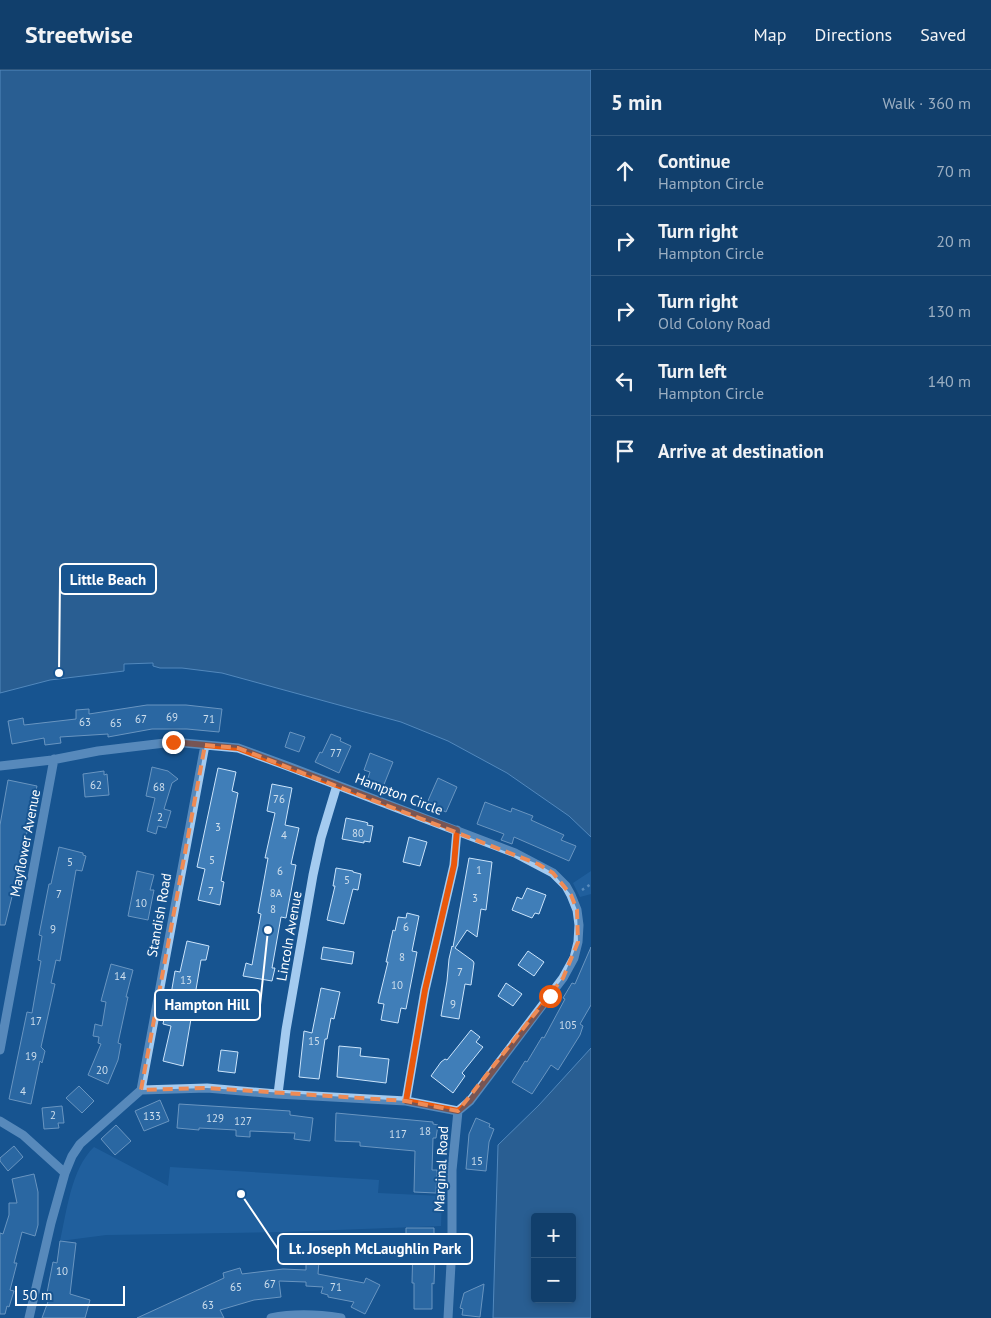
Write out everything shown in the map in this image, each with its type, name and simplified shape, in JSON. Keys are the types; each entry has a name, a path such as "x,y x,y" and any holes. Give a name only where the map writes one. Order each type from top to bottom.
{"street":[{"name":"Hampton Circle","path":"0,766 173,742 238,748 515,853 553,873 572,895 577,910 579,925 578,942 574,958 563,978 470,1101 458,1111"},
{"name":"Standish Road","path":"141,1090 205,745"},
{"name":"Mayflower Avenue","path":"0,1050 54,759"},
{"name":"Lincoln Avenue","path":"278,1094 286,1030 313,875 321,838 337,785"},
{"path":"406,1101 425,990 454,865 457,830"},
{"path":"29,1318 49,1232 65,1173 72,1156 80,1144 141,1090 207,1088 406,1101 458,1111"},
{"name":"Marginal Road","path":"448,1318 452,1246 452,1170 458,1111"},
{"path":"0,1121 23,1135 65,1173"},
{"path":"271,1318 292,1314 314,1314 341,1318"}],"highlighted area":[{"path":"205,745 238,748 538,864 553,873 571,895 577,910 578,942 563,978 458,1111 406,1101 207,1088 141,1090"}],"shaded area":[{"path":"0,70 591,70 591,837 569,816 507,773 448,741 401,722 222,673 182,668 160,668 153,666 153,663 124,664 124,671 50,680 0,693"},
{"path":"591,871 591,894 580,897 573,883"},
{"path":"591,1048 591,1318 493,1318 498,1145 539,1105"},
{"path":"94,1147 168,1186 170,1167 379,1180 378,1193 442,1196 441,1226 283,1232 106,1235 60,1241 75,1178 86,1156"}],"building":[{"path":"147,705 186,705 222,709 219,732 187,729 152,729 108,737 108,734 60,737 61,743 45,745 44,738 12,744 8,721 23,718 24,725 76,719 76,710 89,709 89,714"},
{"path":"290,732 305,737 299,752 285,747"},
{"path":"331,734 341,738 340,741 351,746 339,773 315,762 320,752 322,753"},
{"path":"370,753 393,762 383,787 367,781 370,772 364,770"},
{"path":"152,767 168,771 178,779 172,783 164,809 171,811 166,828 158,826 156,834 147,831 155,798 146,796"},
{"path":"218,768 236,772 232,791 238,793 221,881 224,882 220,905 198,900 205,869 197,867"},
{"path":"104,771 104,775 107,774 109,795 85,797 83,774"},
{"path":"438,778 457,787 446,812 427,803"},
{"path":"8,780 37,786 5,925 0,925 0,825"},
{"path":"272,784 292,788 285,825 299,828 291,864 296,865 286,918 281,917 272,968 275,968 272,981 243,976 246,963 252,965 261,914 258,913 268,858 265,858 275,813 267,811"},
{"path":"485,802 511,812 512,808 533,816 531,820 564,835 561,840 576,846 569,861 514,837 512,844 501,840 504,834 477,824"},
{"path":"346,818 365,822 368,823 367,825 373,826 370,842 364,841 364,843 342,839"},
{"path":"409,837 427,842 420,866 403,862"},
{"path":"59,847 83,853 86,856 82,871 76,870 60,961 56,960 51,983 55,984 41,1047 45,1051 42,1063 40,1061 31,1104 9,1099 27,1012 32,1013 41,961 38,960 42,936 39,935 49,884 51,884"},
{"path":"469,858 492,862 486,910 481,909 477,937 467,930 455,948 474,963 471,985 465,984 459,1019 441,1016 449,959 453,947"},
{"path":"336,868 361,874 358,890 353,889 344,924 327,920 335,886 333,886"},
{"path":"137,871 154,875 150,890 154,890 148,920 128,916"},
{"path":"527,888 546,895 539,914 535,913 532,918 512,910 517,897 522,899"},
{"path":"407,913 419,916 412,951 417,952 406,1009 401,1008 398,1023 381,1020 384,1004 378,1003 388,962 386,962 393,930 395,931 398,917 406,918"},
{"path":"187,941 209,946 206,960 201,960 183,1066 163,1061 171,1026 163,1024 167,1005 169,1006 175,971 180,972"},
{"path":"323,947 354,952 352,964 321,959"},
{"path":"591,947 591,1005 580,1024 583,1026 580,1035 558,1070 551,1065 532,1094 512,1082 542,1037 544,1038 565,999 563,998 572,983 575,984"},
{"path":"528,951 544,962 534,976 518,965"},
{"path":"111,964 133,970 118,1043 121,1044 118,1060 108,1084 88,1075 101,1044 98,1043 99,1037 93,1036 95,1024 102,1026 106,1002 101,1001"},
{"path":"506,983 522,994 513,1006 498,996"},
{"path":"321,988 340,992 334,1019 331,1018 327,1039 325,1039 319,1079 299,1077 304,1031 312,1033"},
{"path":"471,1030 480,1037 476,1042 483,1047 462,1073 465,1076 453,1093 431,1076 441,1062 445,1059 447,1060"},
{"path":"339,1046 361,1048 360,1056 389,1059 386,1083 337,1077"},
{"path":"221,1050 238,1052 235,1073 218,1071"},
{"path":"79,1086 94,1101 82,1113 66,1098"},
{"path":"160,1100 169,1121 144,1131 135,1111"},
{"path":"179,1104 290,1111 290,1115 313,1118 310,1141 294,1139 295,1133 250,1131 250,1137 236,1136 236,1130 177,1128"},
{"path":"62,1106 64,1123 58,1123 59,1128 44,1129 42,1108"},
{"path":"336,1113 433,1122 433,1124 438,1125 436,1138 433,1138 432,1170 437,1170 436,1193 414,1192 415,1151 360,1146 360,1142 335,1141"},
{"path":"476,1118 490,1124 489,1127 494,1129 489,1142 486,1171 466,1169 469,1134"},
{"path":"116,1125 131,1141 115,1155 101,1139"},
{"path":"14,1146 23,1157 8,1171 0,1161 0,1158"},
{"path":"34,1174 38,1192 38,1225 35,1236 22,1232 14,1263 17,1263 10,1290 14,1291 5,1314 0,1314 0,1233 3,1234 9,1215 9,1203 17,1203 12,1179"},
{"path":"406,1228 434,1228 435,1258 434,1284 432,1283 432,1309 414,1309 414,1283 412,1283 413,1244 406,1244"},
{"path":"60,1241 76,1243 70,1294 90,1300 85,1318 42,1318 49,1299 46,1298 53,1262 57,1263"},
{"path":"306,1260 319,1261 318,1274 364,1283 366,1278 380,1285 365,1314 351,1307 354,1302 328,1297 328,1295 321,1293 323,1287 306,1286 306,1282 279,1281 281,1297 254,1300 220,1310 224,1318 137,1318 224,1278 223,1273 240,1268 242,1274 283,1269 306,1270"},
{"path":"484,1284 480,1317 462,1315 463,1309 460,1308 464,1293"}],"place":[{"name":"Little Beach","path":"59,673"},
{"name":"Hampton Hill","path":"268,930"},
{"name":"Lt. Joseph McLaughlin Park","path":"241,1194"}],"route":[{"path":"173,742 238,748 457,830 454,865 425,990 406,1101 458,1111 470,1101 550,996"}]}
